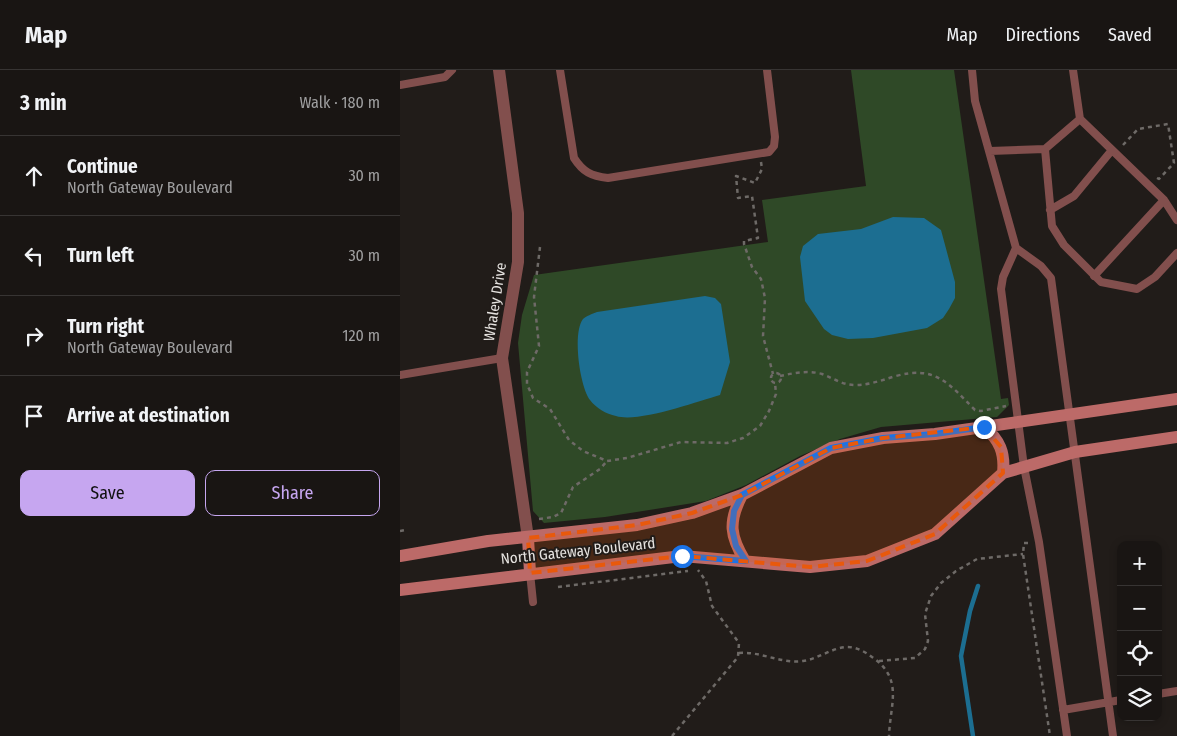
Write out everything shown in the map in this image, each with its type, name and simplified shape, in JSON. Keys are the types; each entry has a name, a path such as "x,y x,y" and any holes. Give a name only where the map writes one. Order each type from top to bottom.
{"main road":[{"name":"North Gateway Boulevard","path":"400,556 488,541 637,525 692,513 742,495 831,448 883,438 935,434 1177,399"},
{"path":"984,427 994,436 1001,447 1004,460 1003,473"},
{"name":"North Gateway Boulevard","path":"400,590 682,556 810,567 867,561 935,534 1003,473 1075,452 1177,437"},
{"path":"742,495 734,511 732,529 736,546 746,561"},
{"path":"528,538 530,573"}],"street":[{"name":"Whaley Drive","path":"499,70 518,213 518,262 502,358 528,538"}],"lane":[{"path":"400,85 445,77 452,70"},
{"path":"560,70 574,158 582,170 594,176 608,178 769,152 774,146 776,137 767,70"},
{"path":"972,70 975,101 1016,248 1003,277 1001,289 1024,467 1039,542 1067,736"},
{"path":"1073,70 1080,119 1164,200 1177,220"},
{"path":"990,151 1045,149 1080,119"},
{"path":"1045,149 1052,226 1064,246 1101,282 1137,288 1154,277 1177,253"},
{"path":"1050,210 1074,196 1112,150"},
{"path":"1094,276 1164,200"},
{"path":"1016,248 1041,266 1051,278 1113,736"},
{"path":"400,375 502,358"},
{"path":"530,573 533,602"},
{"path":"1162,693 1177,691"},
{"path":"1063,710 1117,701"}],"path":[{"path":"1112,150 1120,141 1123,145 1138,129 1168,124 1174,163"},
{"path":"540,247 534,298 539,346 527,372 527,384 533,398 550,409 569,440 589,454 607,461 628,458 682,442 727,443 743,438 760,426 776,394 775,383 771,380 773,374 763,336 765,298 761,279 752,267 744,244 744,241 758,238 752,196 738,198 736,176 755,183 762,168 760,154"},
{"path":"1152,173 1159,179 1177,160"},
{"path":"773,374 780,376 806,371 822,374 841,383 853,385 875,384 895,376 916,372 942,378 975,410 981,411 1005,405 1016,409"},
{"path":"775,383 780,381 780,376"},
{"path":"526,520 553,517 561,513 573,487 600,469 607,461"},
{"path":"400,531 405,530"},
{"path":"1039,542 1024,544 1024,554 1050,736"},
{"path":"878,661 915,658 924,648 928,642 925,614 931,596 956,571 977,559 1024,554"},
{"path":"558,587 698,570 706,581 712,606 739,643 739,653 672,736"},
{"path":"739,653 784,661 804,661 834,649 858,648 878,661 893,680 894,696 889,736"}],"highlighted area":[{"path":"984,427 1001,447 1003,473 935,534 867,561 810,567 682,556 530,573 528,538 637,525 692,513 742,495 831,448 883,438"}],"green space":[{"path":"851,70 954,70 1001,399 1008,398 1009,405 997,417 881,427 840,439 800,456 746,485 706,501 605,517 544,523 533,511 518,343 522,315 534,275 768,242 762,200 866,186"}],"water":[{"path":"893,217 924,218 941,230 955,282 955,298 943,318 927,328 873,338 848,339 832,335 824,329 805,301 800,257 803,246 818,234 861,229"},
{"path":"705,296 715,298 721,304 730,362 720,395 667,411 638,417 612,415 592,403 586,393 580,372 578,336 583,319 597,312"}],"waterway":[{"path":"973,736 961,656 970,611 978,586"}],"route":[{"path":"682,556 746,561 736,546 732,529 734,511 742,495 831,448 883,438 935,434 984,427"}]}
